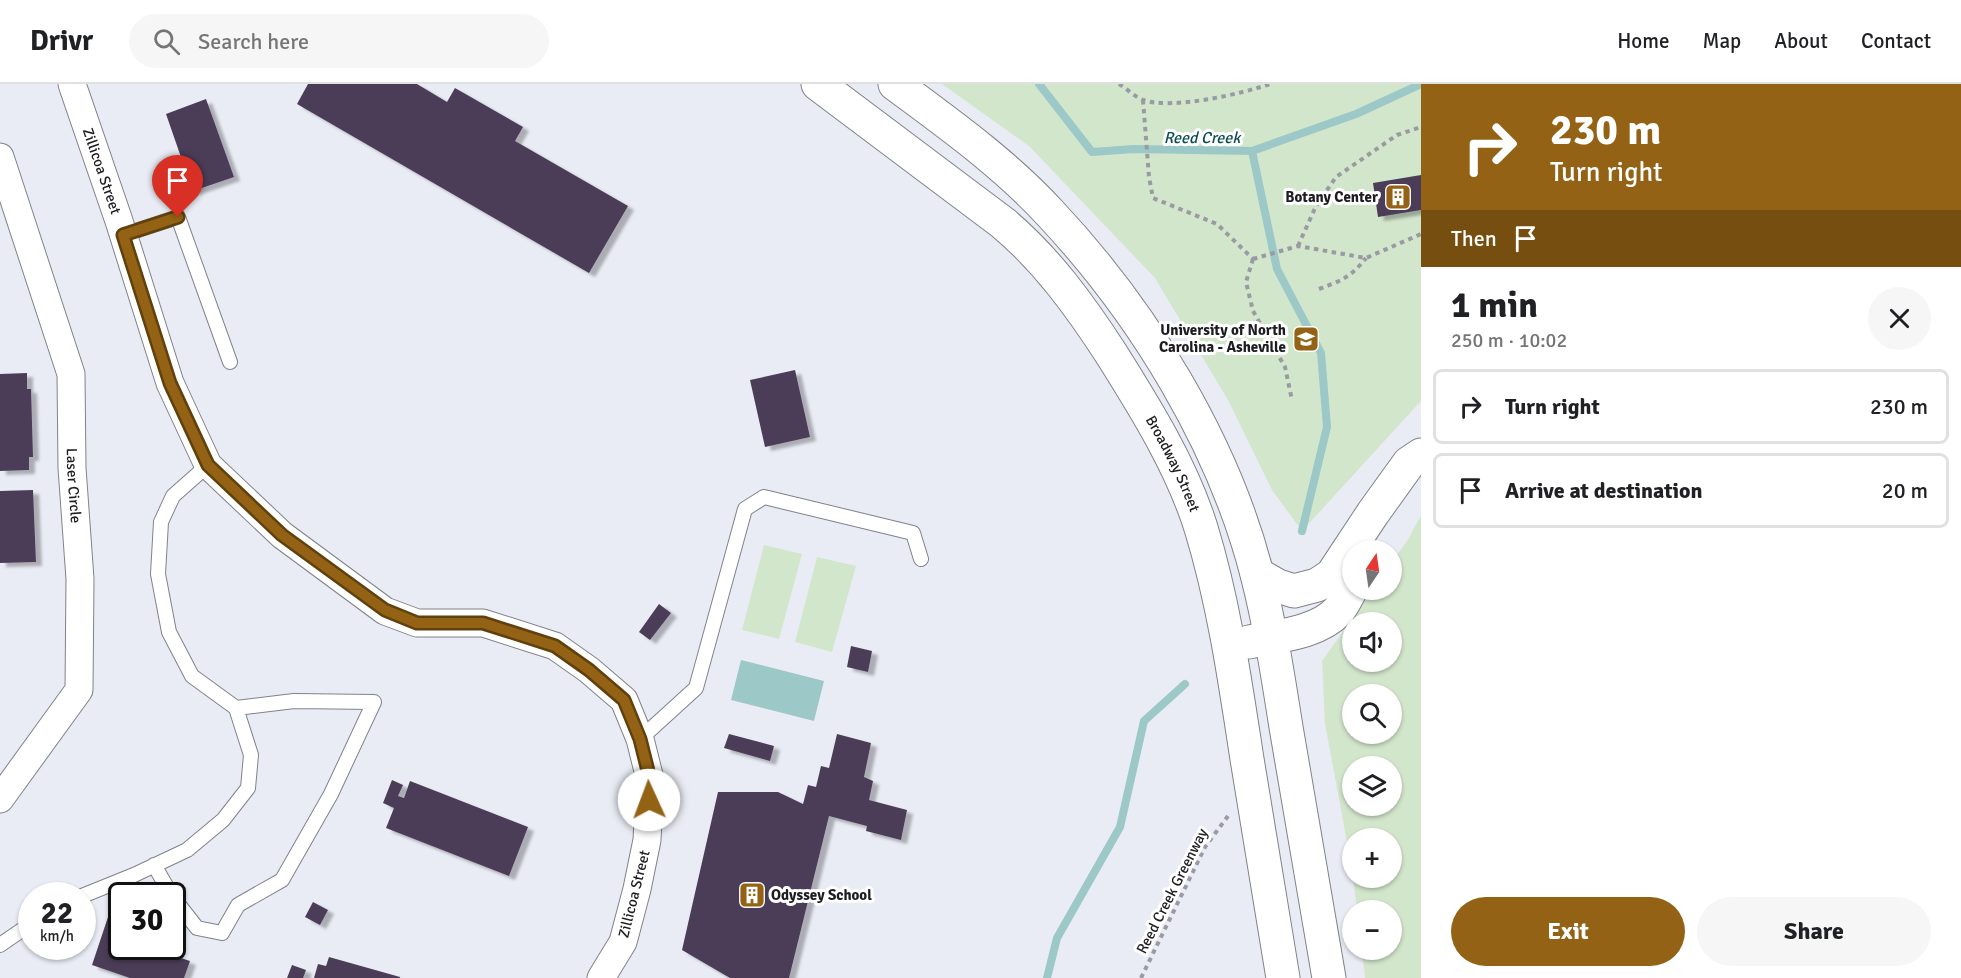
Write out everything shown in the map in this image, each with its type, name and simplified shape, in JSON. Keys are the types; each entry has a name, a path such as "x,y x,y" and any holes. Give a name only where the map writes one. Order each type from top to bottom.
{"main road":[{"name":"Broadway Street","path":"818,84 1026,242 1097,332 1136,394 1174,463 1200,527 1230,646 1283,978"},
{"path":"895,84 1001,166 1050,212 1107,278 1149,337 1201,429 1231,499 1257,574 1271,637 1329,978"},
{"path":"1257,574 1278,586 1294,591 1317,585 1332,576 1379,504 1409,463 1421,454"},
{"path":"1383,540 1421,481"},
{"path":"1230,646 1305,629 1325,621 1338,610 1344,600"}],"street":[{"name":"Zillicoa Street","path":"72,84 170,383 208,465 282,535 385,610 417,623 483,623 555,646 589,670 624,700 640,739 650,779 647,840 623,942 604,976"},
{"name":"Laser Circle","path":"0,158 71,374 72,468 80,579 79,690 0,799"}],"lane":[{"path":"123,235 178,217 230,362"},
{"path":"96,890 187,850 223,820 248,788 251,755 236,708 192,676 169,632 158,574 161,522 165,513 173,496 208,465"},
{"path":"640,739 696,688 745,509 764,497 913,533 921,559"},
{"path":"186,915 197,928 222,933 238,905 282,880 331,794 374,702 294,701 236,708"},
{"path":"154,866 164,882"},
{"path":"0,945 18,933"}],"path":[{"path":"1119,84 1143,100 1170,102 1213,99 1270,84"},
{"path":"1143,100 1149,177 1153,198 1217,224 1253,259"},
{"path":"1298,246 1316,206 1336,177 1397,135 1421,127"},
{"path":"1319,289 1341,282 1354,273 1366,258 1421,234"},
{"path":"1253,259 1298,246 1366,258"},
{"path":"1253,259 1246,282 1253,311 1285,367 1292,400"},
{"name":"Reed Creek Greenway","path":"1141,978 1205,847 1228,816"}],"shaded area":[{"name":"University of North Carolina - Asheville","path":"942,84 1421,84 1421,401 1302,531 1272,490 1228,400 1155,278 1029,146"},
{"path":"1421,515 1421,978 1365,978 1363,960 1402,960 1402,900 1356,900 1354,888 1402,888 1402,828 1344,828 1342,816 1402,816 1402,756 1342,756 1342,815 1325,724 1322,661 1342,633 1342,672 1402,672 1402,612 1357,612 1366,600 1402,600 1402,548"},
{"path":"764,545 802,554 779,639 742,630"},
{"path":"817,557 856,566 832,652 795,642"},
{"path":"741,660 824,681 814,721 731,700"}],"building":[{"path":"308,84 417,84 447,102 455,88 523,127 515,141 628,206 589,273 297,104"},
{"path":"206,99 234,177 193,191 189,180 181,183 175,167 183,163 166,114"},
{"name":"Botany Center","path":"1421,175 1421,210 1378,217 1373,183"},
{"path":"795,370 810,437 765,447 750,380"},
{"path":"27,373 27,389 31,389 33,457 29,457 29,470 0,471 0,374"},
{"path":"33,490 36,562 0,563 0,491"},
{"path":"659,604 671,613 650,640 639,632"},
{"path":"851,646 872,651 868,672 847,667"},
{"path":"729,734 774,746 770,761 724,748"},
{"name":"Odyssey School","path":"837,734 871,743 864,777 873,781 869,800 907,810 901,840 866,831 867,826 829,816 789,978 730,978 682,950 718,792 778,792 803,804 808,785 816,787 821,766 829,768"},
{"path":"392,780 403,785 398,796 404,798 410,781 528,827 509,876 386,828 394,808 383,803"},
{"path":"313,902 328,910 320,925 305,917"},
{"path":"108,917 108,960 190,961 184,978 130,978 92,965 94,960 96,960 96,953"},
{"path":"329,957 400,978 314,978 318,964 326,966"},
{"path":"292,965 306,970 303,978 287,978"}],"waterway":[{"name":"Reed Creek","path":"1039,84 1092,152 1134,149 1252,151 1356,114 1421,84"},
{"path":"1252,151 1277,269 1321,353 1327,427 1302,531"},
{"path":"1047,978 1057,938 1120,827 1144,721 1185,684"}],"place":[{"name":"Botany Center","path":"1398,197"},
{"name":"University of North Carolina - Asheville","path":"1306,339"},
{"name":"Odyssey School","path":"752,895"}],"route":[{"path":"178,217 123,235 170,383 208,465 282,535 385,610 417,623 483,623 555,646 589,670 624,700 640,739 650,779 649,800"}]}
